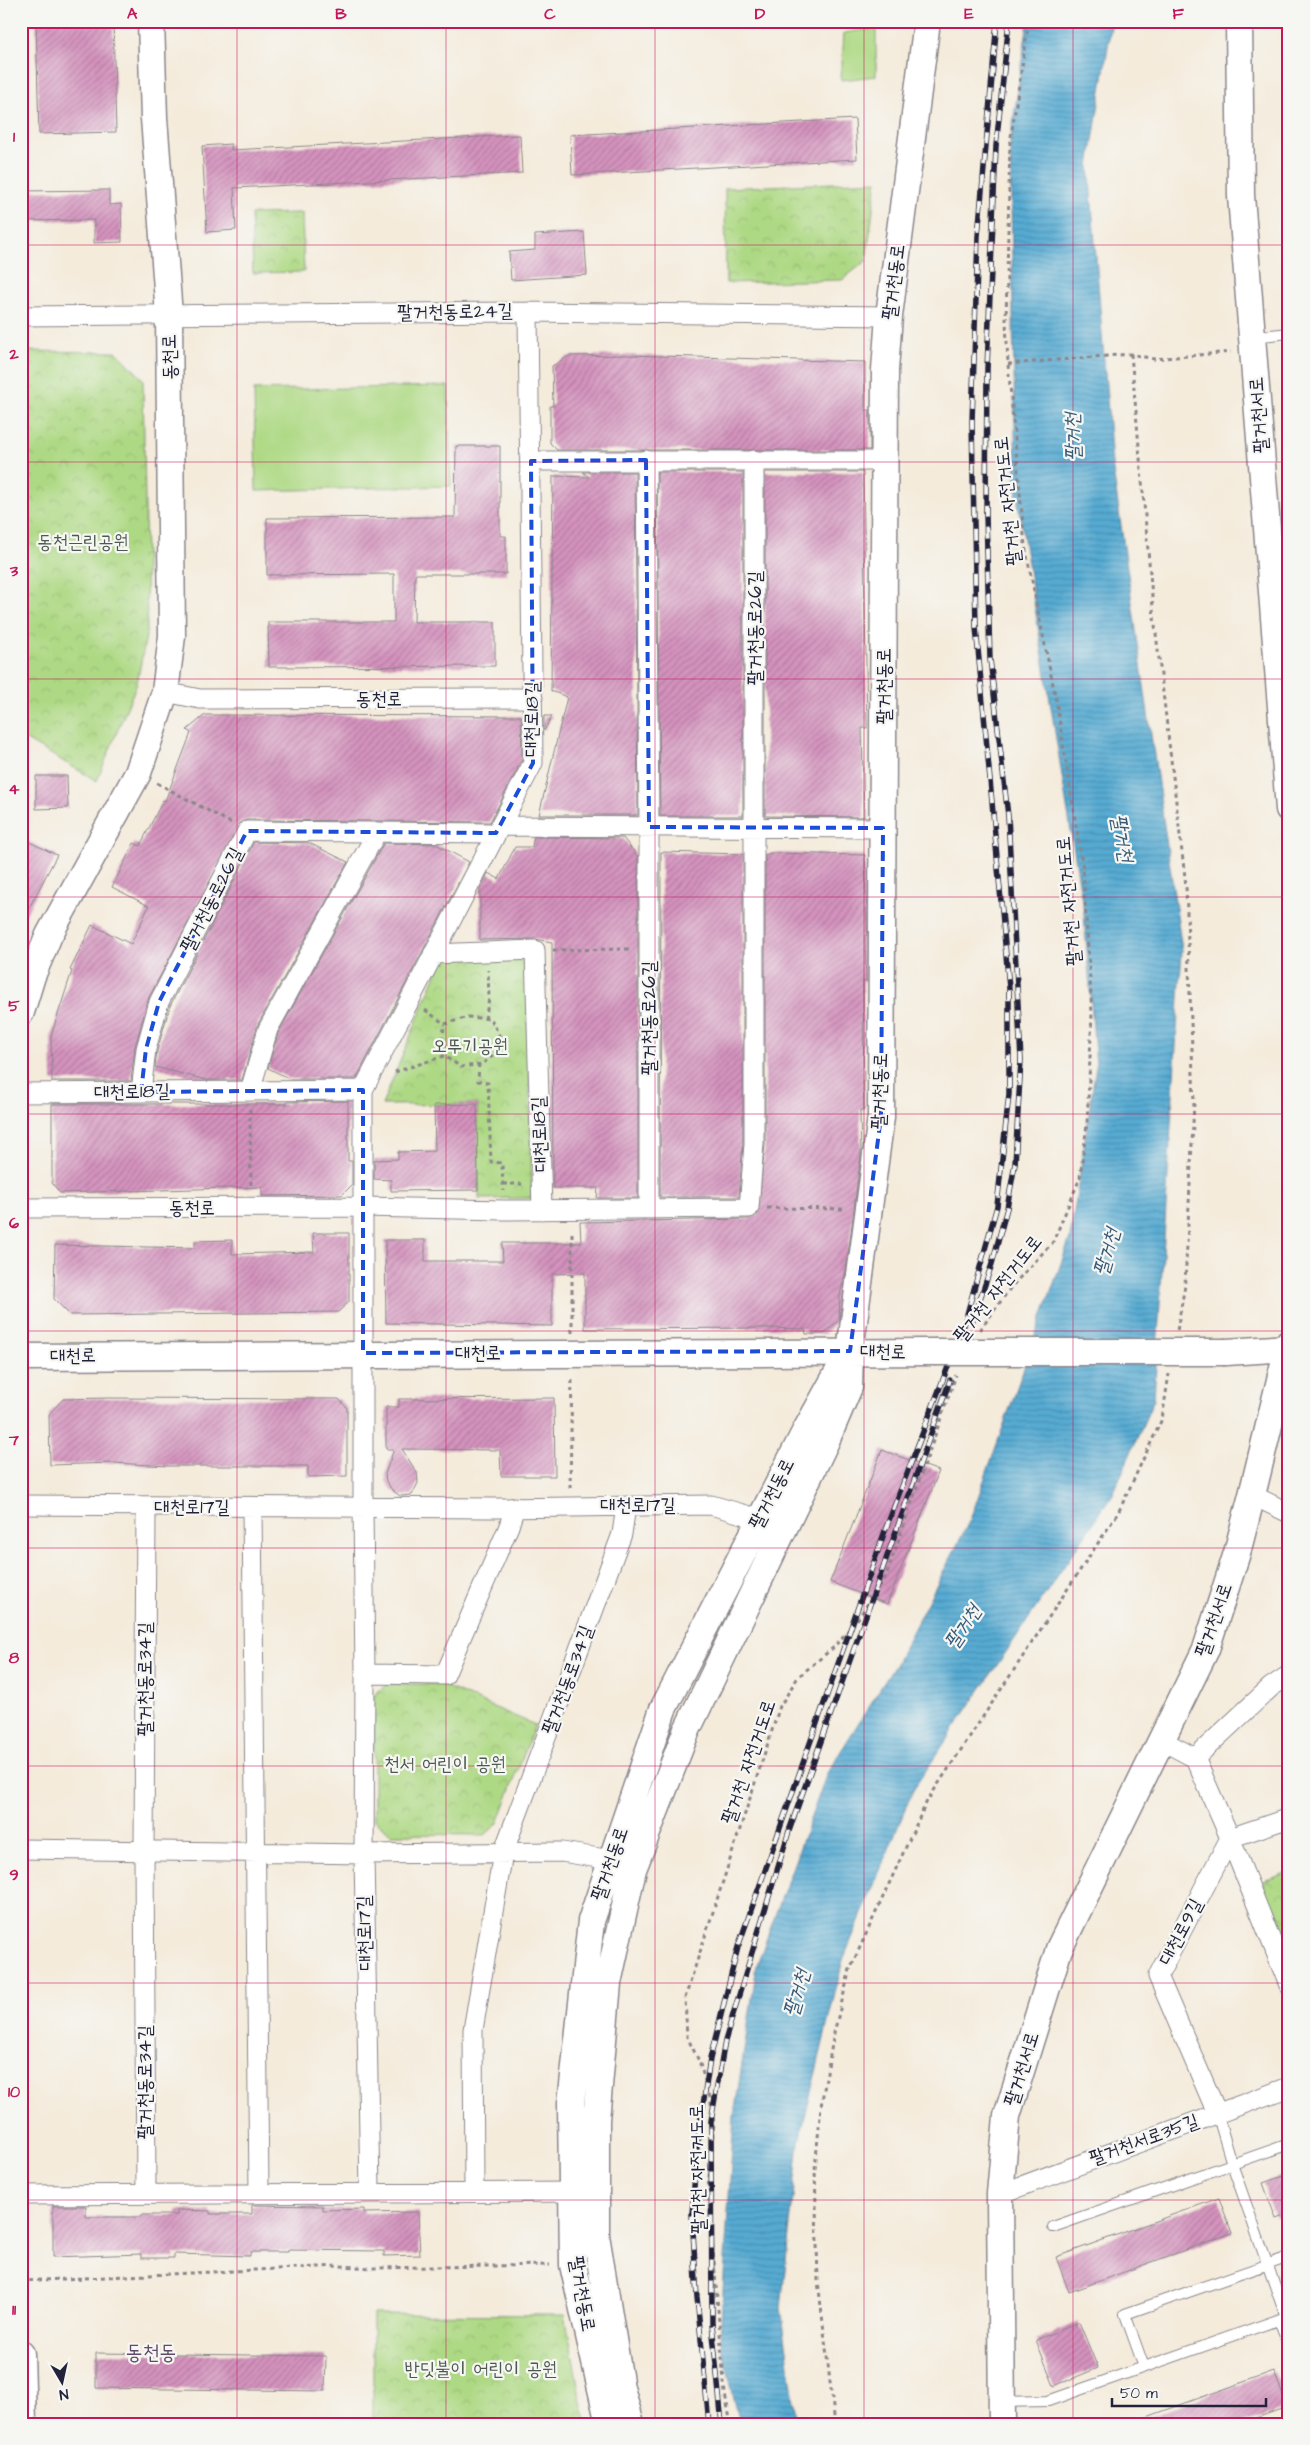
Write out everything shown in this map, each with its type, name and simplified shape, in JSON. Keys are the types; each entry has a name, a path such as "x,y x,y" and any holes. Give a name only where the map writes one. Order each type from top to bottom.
{"main road":[{"name":"동천로","path":"21,1012 32,976 49,935 138,773 165,692 172,636 169,315 154,118 151,21"},
{"name":"팔거천동로","path":"631,2424 621,2388 596,2235 596,2120 608,1983 633,1869 686,1732 826,1441 849,1387 850,1351 881,1117 885,370 889,316 927,21"},
{"name":"팔거천서로","path":"1239,21 1241,196 1289,809"},
{"name":"팔거천서로","path":"1002,2413 1000,2194 1007,2116 1059,1949 1206,1649 1237,1553 1289,1343"},
{"name":"대천로","path":"21,1357 850,1351 1226,1352 1289,1348"},
{"name":"팔거천동로","path":"609,2424 574,2265 571,2103 591,1921 663,1709 806,1430 850,1351"},
{"path":"21,2354 22,2424"}],"street":[{"name":"팔거천동로24길","path":"21,316 528,312 889,316"},
{"name":"대천로18길","path":"363,1354 362,1207 365,1087 533,763 532,461 528,312"},
{"name":"팔거천동로26길","path":"646,460 649,827 649,1209"},
{"name":"팔거천동로26길","path":"749,1208 754,1144 754,460"},
{"path":"532,461 885,461"},
{"name":"동천로","path":"165,692 200,699 533,698"},
{"name":"팔거천동로26길","path":"141,1092 146,1049 159,1002 247,831 377,832 649,827 883,828"},
{"path":"250,1091 268,1029 377,832"},
{"name":"대천로18길","path":"535,950 542,1210"},
{"path":"433,954 535,950"},
{"name":"대천로18길","path":"21,1093 250,1091 365,1087"},
{"path":"362,1207 504,1210 749,1208"},
{"name":"동천로","path":"21,1208 362,1207"},
{"name":"대천로17길","path":"363,1354 366,1674 364,1854 370,2193"},
{"path":"1252,1495 1289,1513"},
{"name":"대천로17길","path":"21,1505 363,1508 711,1505 760,1519"},
{"name":"팔거천동로34길","path":"474,2192 473,2030 503,1853 622,1534 626,1506"},
{"name":"팔거천동로34길","path":"146,1507 144,1851 146,2194"},
{"path":"366,1674 445,1675 509,1526 515,1507"},
{"path":"252,1508 259,2193"},
{"path":"1195,1758 1271,1687 1289,1675"},
{"path":"1161,1740 1195,1758 1230,1838 1289,1985"},
{"path":"1230,1838 1289,1818"},
{"name":"대천로9길","path":"1217,2114 1158,1976 1230,1838"},
{"path":"21,1849 364,1854 562,1852 611,1860"},
{"name":"팔거천서로35길","path":"1000,2194 1289,2086"},
{"path":"21,2195 573,2192"}],"lane":[{"path":"1253,343 1289,333"},
{"path":"1217,2114 1232,2164 1268,2264 1284,2317 1289,2348"},
{"path":"1053,2226 1289,2144"},
{"path":"1144,2367 1125,2314 1289,2257"},
{"path":"1002,2413 1048,2401 1284,2317"}],"path":[{"name":"팔거천 자전거도로","path":"977,1333 1011,1287 1053,1242 1080,1178 1087,1124 1092,1013 1083,869 1056,700 1024,546 1008,364 1006,321 1010,143 1029,21"},
{"path":"1008,364 1131,354 1154,359 1253,343"},
{"path":"1131,354 1153,608 1186,886 1194,1103 1184,1285 1176,1333"},
{"path":"138,773 247,831"},
{"path":"535,950 649,949"},
{"path":"485,1019 489,999 488,952"},
{"path":"410,999 445,1024"},
{"path":"468,1017 491,1019 499,1035 497,1053 479,1064 461,1067 444,1056 441,1043 445,1024 468,1017"},
{"path":"365,1087 416,1064 444,1056"},
{"path":"479,1064 478,1082 488,1083 491,1162 502,1163 504,1210"},
{"path":"250,1091 251,1208"},
{"path":"749,1208 869,1209"},
{"path":"570,1506 572,1210"},
{"name":"팔거천 자전거도로","path":"731,2424 725,2394 708,2189 714,2123 710,2096 698,2061 687,2037 685,1998 780,1706 798,1677 834,1647 857,1620 886,1576 959,1366"},
{"path":"835,2424 818,2281 815,2168 822,2097 834,2033 850,1969 927,1801 1118,1513 1162,1420 1170,1371"},
{"path":"21,2280 340,2266 374,2268 574,2265"}],"highlighted area":[{"path":"646,460 649,827 883,828 881,1117 850,1351 363,1353 363,1090 141,1092 146,1049 159,1002 247,831 496,833 533,763 531,461"}],"green space":[{"path":"876,28 876,76 841,80 844,33"},
{"path":"877,181 866,261 842,280 726,283 725,188"},
{"path":"302,213 304,272 253,273 251,214"},
{"name":"동천근린공원","path":"21,351 117,352 143,379 147,631 137,683 97,781 21,737"},
{"path":"448,386 451,486 256,491 254,390"},
{"name":"오뚜기공원","path":"443,957 527,957 532,1198 479,1199 477,1104 382,1105"},
{"name":"천서 어린이 공원","path":"387,1684 440,1684 535,1725 498,1823 485,1835 391,1834 374,1820 374,1695"},
{"path":"1289,1872 1289,1958 1261,1882"},
{"name":"반딧불이 어린이 공원","path":"373,2314 565,2315 582,2406 588,2424 373,2424"}],"water":[{"name":"팔거천","path":"1028,21 1112,21 1089,166 1112,463 1182,950 1154,1399 1113,1494 914,1788 843,1960 799,2142 781,2307 797,2424 740,2424 720,2338 734,2116 757,1965 827,1773 895,1665 970,1520 1070,1238 1096,1066 1084,913 1016,489 1010,143"}],"building":[{"path":"36,21 113,21 116,132 39,134"},
{"path":"855,119 857,159 572,175 570,135"},
{"path":"520,135 522,173 234,188 236,230 207,232 202,146 231,144 231,150"},
{"path":"109,190 109,205 121,204 122,242 94,243 94,220 21,221 21,191"},
{"path":"584,232 587,275 511,280 509,252 535,250 535,235"},
{"path":"627,355 865,362 865,410 870,410 870,450 557,450 550,443 550,406 553,406 552,366 569,356"},
{"path":"456,446 500,446 500,536 506,536 506,574 415,574 414,622 495,622 495,666 269,667 268,622 394,622 394,574 267,575 267,518 455,517"},
{"path":"583,472 635,472 638,815 539,815 567,697 551,691 553,476 589,477"},
{"path":"657,472 743,472 743,816 660,816"},
{"path":"765,472 863,472 867,728 862,728 864,817 765,816"},
{"path":"205,715 521,716 522,760 490,822 247,820 241,822 149,997 135,1046 131,1081 52,1081 51,1036 72,971 70,970 92,925 131,944 149,906 112,887 134,843 140,846 163,800 165,801 191,733 187,730"},
{"path":"544,716 552,716 544,731"},
{"path":"36,776 67,776 68,808 36,809"},
{"path":"534,837 623,838 638,857 638,1198 597,1198 598,1188 553,1188 552,942 535,939 480,940 480,889 488,873 499,879 515,847 532,847"},
{"path":"21,838 57,855 21,923"},
{"path":"254,842 309,843 348,862 258,1024 242,1080 206,1080 155,1067 157,1051 170,1006"},
{"path":"384,843 436,844 469,862 356,1079 290,1079 268,1068 278,1033"},
{"path":"661,852 743,854 743,1144 739,1197 660,1197"},
{"path":"771,853 865,855 867,935 865,935 866,981 863,981 864,1110 860,1110 861,1155 846,1270 840,1295 839,1320 824,1334 806,1334 805,1329 767,1328 585,1329 585,1273 552,1274 552,1326 386,1323 385,1240 425,1240 425,1261 503,1261 502,1243 581,1243 580,1222 749,1219 758,1214 765,1144 765,855"},
{"path":"348,1101 348,1161 352,1161 352,1185 342,1195 262,1196 262,1187 60,1193 52,1183 52,1104 287,1104 287,1102"},
{"path":"477,1104 478,1190 391,1191 391,1180 374,1179 374,1160 398,1159 398,1152 435,1151 434,1105"},
{"path":"313,1233 349,1233 349,1302 338,1312 70,1315 54,1299 55,1245 195,1248 195,1241 232,1240 232,1254 314,1252"},
{"path":"554,1398 555,1476 501,1476 500,1450 402,1449 417,1473 418,1483 412,1495 400,1496 392,1490 386,1481 385,1474 394,1449 386,1449 386,1407 399,1407 399,1399"},
{"path":"63,1399 339,1399 347,1408 347,1476 308,1477 308,1466 169,1466 113,1463 50,1465 49,1414"},
{"path":"882,1450 939,1471 887,1604 830,1582"},
{"path":"1289,2174 1289,2214 1276,2219 1263,2183"},
{"path":"1219,2198 1232,2233 1069,2292 1056,2257"},
{"path":"252,2205 323,2206 323,2210 364,2209 364,2213 418,2212 420,2255 384,2256 384,2251 288,2250 288,2252 250,2252 250,2256 174,2254 174,2258 141,2258 141,2254 53,2257 53,2206 86,2206 86,2217 141,2217 141,2215 177,2215 177,2210 210,2211 210,2214 252,2214"},
{"path":"1079,2322 1098,2368 1054,2386 1036,2340"},
{"path":"96,2353 326,2356 325,2391 96,2388"},
{"path":"1274,2371 1287,2407 1239,2424 1133,2424 1133,2422"}],"railway":[{"path":"709,2424 697,2297 692,2215 697,2145 710,2059 738,1947 886,1528 964,1325 997,1206 1009,1094 1009,988 976,627 972,422 978,236 997,21"},
{"path":"972,1322 992,1264 1007,1208 1015,1164 1021,1060 1008,816 990,659 986,515 987,369 996,146 1009,21"},
{"path":"722,2424 712,2324 711,2121 725,2041 789,1831 950,1380"}],"district":[{"name":"동천동","path":"151,2352"}]}
